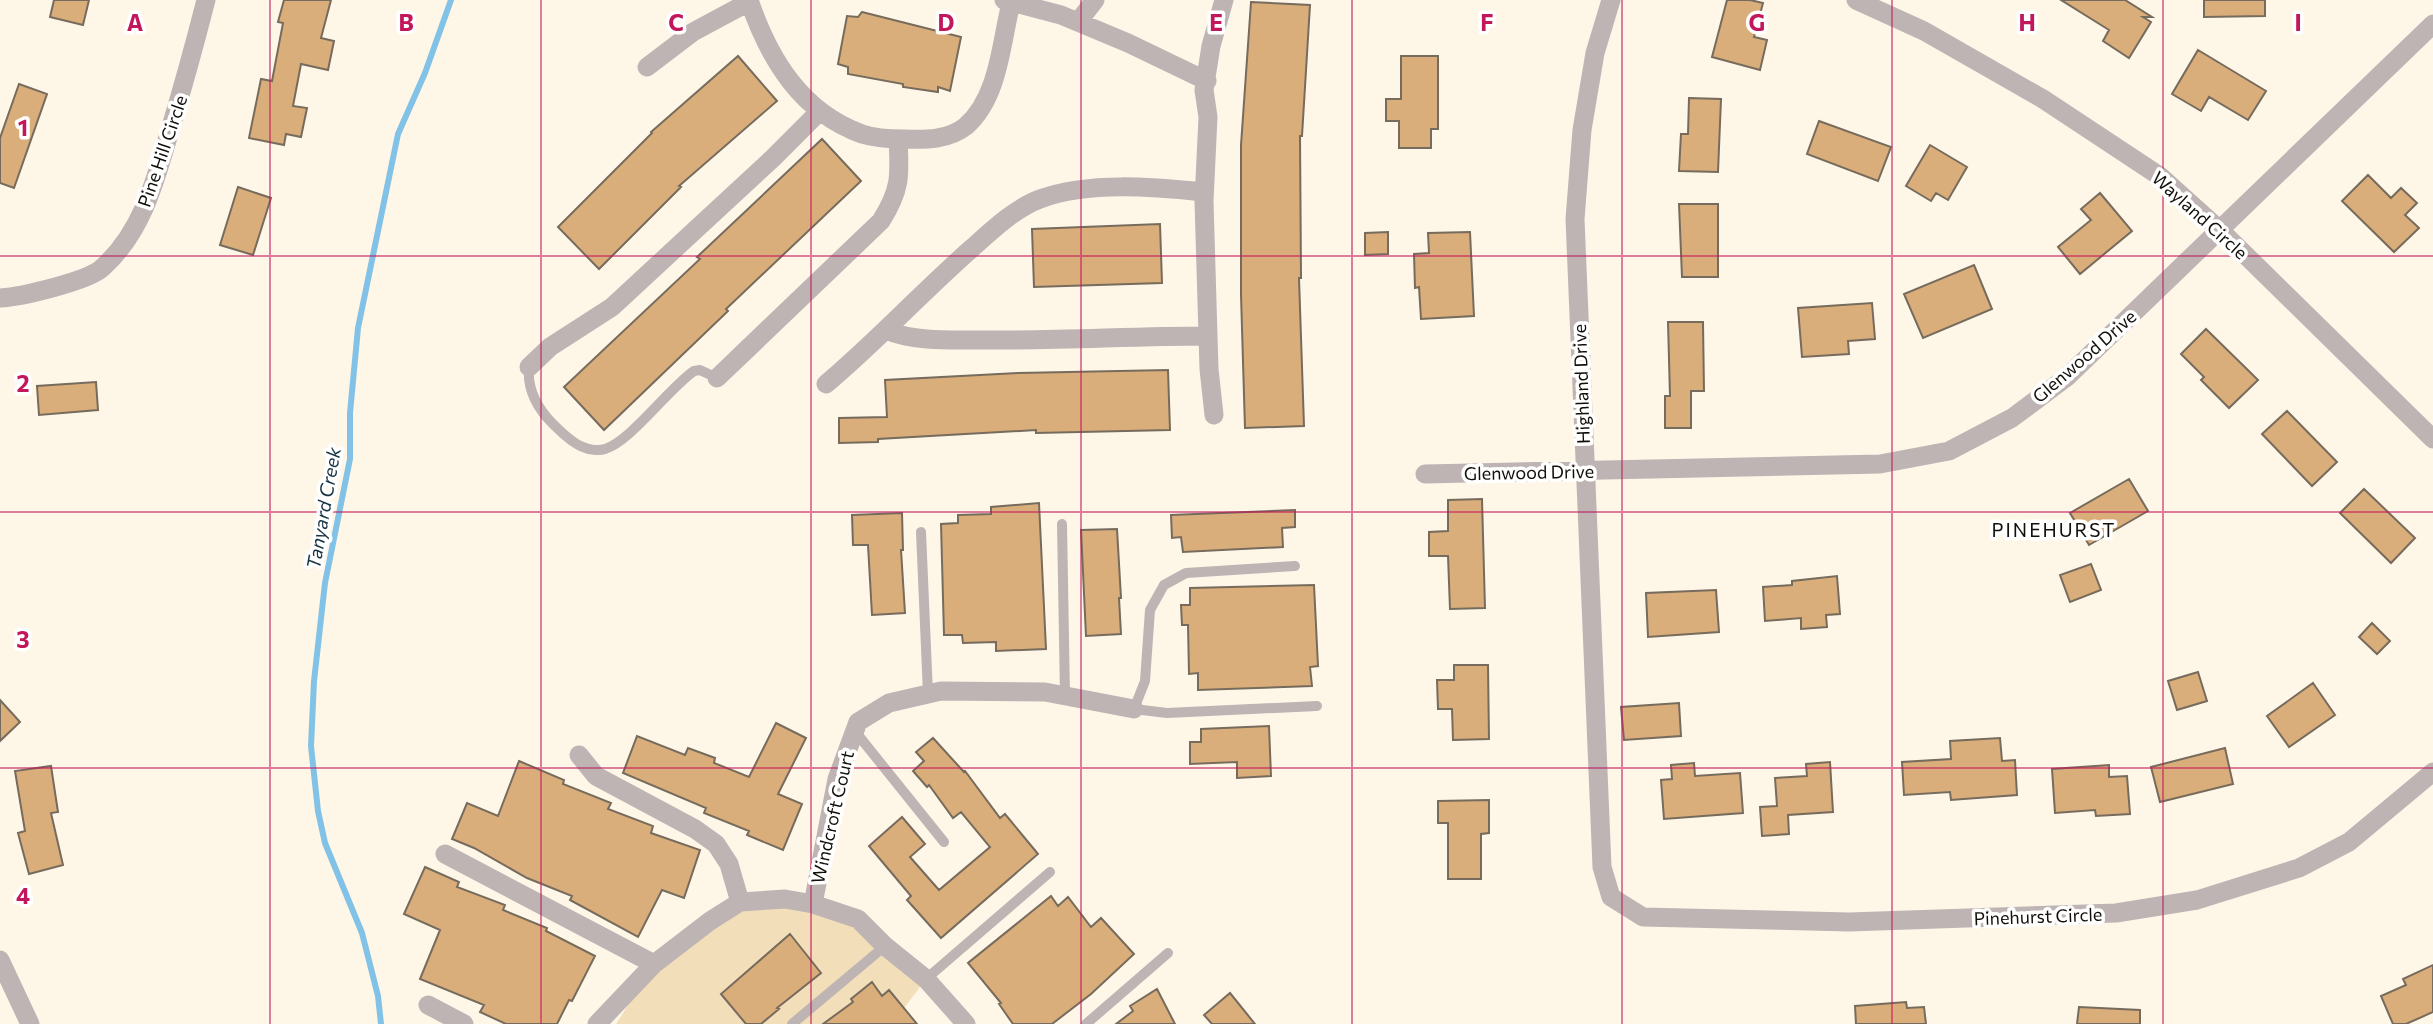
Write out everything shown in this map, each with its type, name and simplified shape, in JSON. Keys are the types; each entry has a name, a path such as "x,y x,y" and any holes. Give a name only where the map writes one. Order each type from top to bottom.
{"street":[{"name":"Pine Hill Circle","path":"0,298 15,298 100,270 124,245 155,180 206,0"},
{"path":"1078,22 1095,0"},
{"path":"1214,415 1208,336 1204,192 1208,117 1205,90 1211,46 1224,0"},
{"name":"Highland Drive","path":"1611,0 1595,53 1581,130 1575,219 1602,867 1611,897"},
{"name":"Wayland Circle","path":"1856,0 1924,31 2043,99 2161,177 2221,230 2433,439"},
{"path":"647,67 693,32 749,1 776,60 789,80 819,112 864,135 922,140 941,138 967,125 985,102 993,80 1008,1 1061,15 1207,81"},
{"name":"Glenwood Drive","path":"1425,474 1880,464 1949,452 2011,418 2067,376 2433,24"},
{"path":"529,366 550,347 612,307 819,112"},
{"path":"717,379 881,221 895,198 898,187 898,139"},
{"path":"826,384 997,226 1037,200 1063,192 1114,188 1152,187 1204,192"},
{"path":"886,330 896,334 941,340 1038,341 1208,336"},
{"name":"Windcroft Court","path":"813,904 837,779 858,722 889,704 941,691 1045,692 1134,709"},
{"path":"579,755 596,776 695,829 716,844 729,864 740,902"},
{"name":"Pinehurst Circle","path":"1611,897 1643,917 1849,922 2116,913 2197,900 2299,868 2349,842 2433,772"},
{"path":"445,854 654,964"},
{"path":"597,1024 654,964 710,921 740,902 785,899 813,904 859,919 885,946 926,979 966,1024"},
{"path":"0,960 30,1024"},
{"path":"428,1005 464,1024"}],"lane":[{"path":"529,366 528,379 536,402 553,424 582,447 594,449 606,449 626,435 694,370 700,370 717,379"},
{"path":"1062,524 1065,696"},
{"path":"921,532 928,694"},
{"path":"1295,566 1185,573 1164,585 1150,610 1145,681 1134,709 1167,713 1317,706"},
{"path":"853,730 944,842"},
{"path":"926,979 1050,872"},
{"path":"792,1024 885,946"},
{"path":"1086,1024 1168,953"}],"shaded area":[{"path":"740,902 813,904 885,946 926,979 892,1024 616,1024 654,964"}],"building":[{"path":"54,0 89,0 83,25 50,17"},
{"path":"284,0 331,0 321,38 334,41 328,70 301,64 293,106 307,108 301,137 286,134 284,145 249,138 261,79 272,81 283,23 278,22"},
{"path":"1727,0 1763,3 1754,37 1767,40 1760,70 1712,57"},
{"path":"2061,0 2125,0 2152,17 2143,17 2151,22 2129,58 2103,41 2109,30"},
{"path":"2204,0 2265,0 2265,16 2204,17"},
{"path":"1251,2 1310,5 1300,136 1299,278 1304,426 1245,428 1241,295 1241,145"},
{"path":"862,12 961,37 950,91 938,87 938,92 903,87 903,84 848,74 848,67 838,64 847,16 858,17"},
{"path":"2198,50 2266,91 2248,120 2209,97 2201,111 2172,94"},
{"path":"738,56 777,101 679,186 681,187 599,269 558,227 651,132"},
{"path":"1401,56 1438,56 1438,129 1431,129 1431,148 1399,148 1399,121 1386,121 1386,99 1401,99"},
{"path":"19,84 47,94 14,188 0,183 0,138"},
{"path":"1689,98 1721,99 1718,172 1679,171 1681,134 1688,134"},
{"path":"1819,121 1891,147 1878,181 1807,154"},
{"path":"822,139 861,181 604,430 564,387"},
{"path":"1930,145 1967,167 1948,200 1936,193 1931,201 1906,186"},
{"path":"2368,175 2391,198 2401,188 2417,203 2405,215 2419,228 2394,252 2342,201"},
{"path":"238,187 271,198 253,255 220,245"},
{"path":"2100,193 2132,231 2080,274 2058,247 2091,220 2081,209"},
{"path":"1679,204 1718,204 1718,277 1682,277"},
{"path":"1160,224 1162,283 1034,287 1032,229"},
{"path":"1388,232 1388,254 1365,255 1365,233"},
{"path":"1470,232 1474,316 1421,319 1419,287 1415,288 1414,254 1429,253 1428,233"},
{"path":"1974,265 1992,309 1923,338 1904,294"},
{"path":"1872,303 1875,339 1848,341 1849,354 1802,357 1798,308"},
{"path":"1668,322 1703,322 1704,391 1691,391 1691,428 1665,428 1665,396 1670,396"},
{"path":"2206,329 2258,380 2229,408 2201,380 2204,377 2181,354"},
{"path":"1168,370 1170,430 1036,433 1036,430 839,443 839,418 887,417 885,380 1018,373"},
{"path":"96,382 98,410 39,415 37,386"},
{"path":"2287,411 2337,462 2312,486 2262,434"},
{"path":"2129,479 2148,511 2089,545 2070,513"},
{"path":"2364,489 2415,538 2391,563 2340,513"},
{"path":"1482,499 1485,608 1450,609 1448,556 1429,556 1429,532 1448,531 1448,500"},
{"path":"1039,503 1046,649 996,651 996,642 963,643 962,635 944,635 941,524 958,523 958,515 991,514 991,507"},
{"path":"1295,510 1295,527 1282,528 1283,547 1183,552 1181,537 1172,538 1171,515"},
{"path":"902,513 901,550 905,613 872,615 868,545 853,545 852,515"},
{"path":"1117,529 1121,634 1086,636 1081,530"},
{"path":"2091,564 2101,590 2070,602 2060,575"},
{"path":"1837,576 1840,614 1826,615 1827,627 1801,629 1801,618 1765,621 1763,587 1792,585 1792,581"},
{"path":"1314,585 1318,666 1310,667 1312,686 1198,690 1198,673 1189,674 1188,625 1182,625 1181,605 1190,605 1190,588"},
{"path":"1716,590 1719,632 1648,637 1646,593"},
{"path":"2372,623 2390,641 2377,654 2359,637"},
{"path":"1454,665 1488,665 1489,739 1453,740 1452,709 1438,709 1437,680 1454,680"},
{"path":"2198,672 2207,701 2177,710 2168,681"},
{"path":"2313,683 2335,715 2289,747 2267,716"},
{"path":"0,700 20,722 0,741"},
{"path":"1679,703 1681,736 1624,740 1621,707"},
{"path":"776,723 806,738 778,794 802,804 783,850 747,835 749,831 704,813 706,808 623,773 637,736 685,755 688,748 715,758 714,763 749,777"},
{"path":"1269,726 1271,776 1237,778 1237,762 1190,764 1190,742 1201,742 1201,729"},
{"path":"933,738 965,771 1000,818 1005,814 1038,854 941,938 907,900 911,896 869,846 902,817 925,844 910,857 939,890 990,847 961,812 953,818 929,785 927,787 913,771 924,761 916,752"},
{"path":"2000,738 2002,761 2015,760 2017,795 1951,800 1950,792 1904,795 1902,762 1951,759 1950,741"},
{"path":"2225,748 2233,784 2160,802 2151,767"},
{"path":"519,761 564,780 563,784 611,803 608,809 653,826 651,833 700,850 684,898 662,890 638,937 570,900 572,896 527,878 474,848 452,839 467,803 498,816"},
{"path":"1830,762 1833,812 1788,815 1789,834 1762,836 1760,807 1777,806 1775,778 1807,776 1806,764"},
{"path":"1694,763 1695,776 1740,773 1743,813 1664,819 1661,780 1672,779 1671,765"},
{"path":"2109,765 2109,777 2127,776 2130,814 2096,816 2095,810 2055,813 2052,769"},
{"path":"51,766 58,812 51,813 63,865 29,874 18,833 25,831 15,771"},
{"path":"1489,800 1489,833 1481,834 1481,879 1448,879 1448,823 1438,823 1438,801"},
{"path":"425,867 459,882 457,887 505,905 503,910 547,928 546,931 595,956 557,1024 506,1024 480,1012 484,1005 420,979 440,930 404,914"},
{"path":"1051,896 1058,906 1068,897 1091,927 1101,918 1134,954 1091,994 1052,1024 1013,1024 999,1004 1001,1003 968,963"},
{"path":"790,934 821,973 761,1024 746,1024 721,994"},
{"path":"2433,965 2433,1012 2406,1024 2393,1024 2381,996 2406,985 2403,979"},
{"path":"872,982 882,996 889,990 917,1024 823,1024 853,1002 851,999"},
{"path":"1157,989 1175,1024 1116,1024 1133,1011 1130,1006"},
{"path":"1230,993 1255,1024 1212,1024 1204,1015"},
{"path":"1906,1002 1907,1008 1924,1007 1926,1024 1856,1024 1855,1006"},
{"path":"2079,1007 2140,1010 2140,1024 2077,1024"}],"waterway":[{"name":"Tanyard Creek","path":"381,1024 378,996 362,933 325,843 318,811 311,746 314,681 325,583 350,459 350,413 358,328 398,134 425,73 451,0"}],"district":[{"name":"PINEHURST","path":"2054,529"}]}
